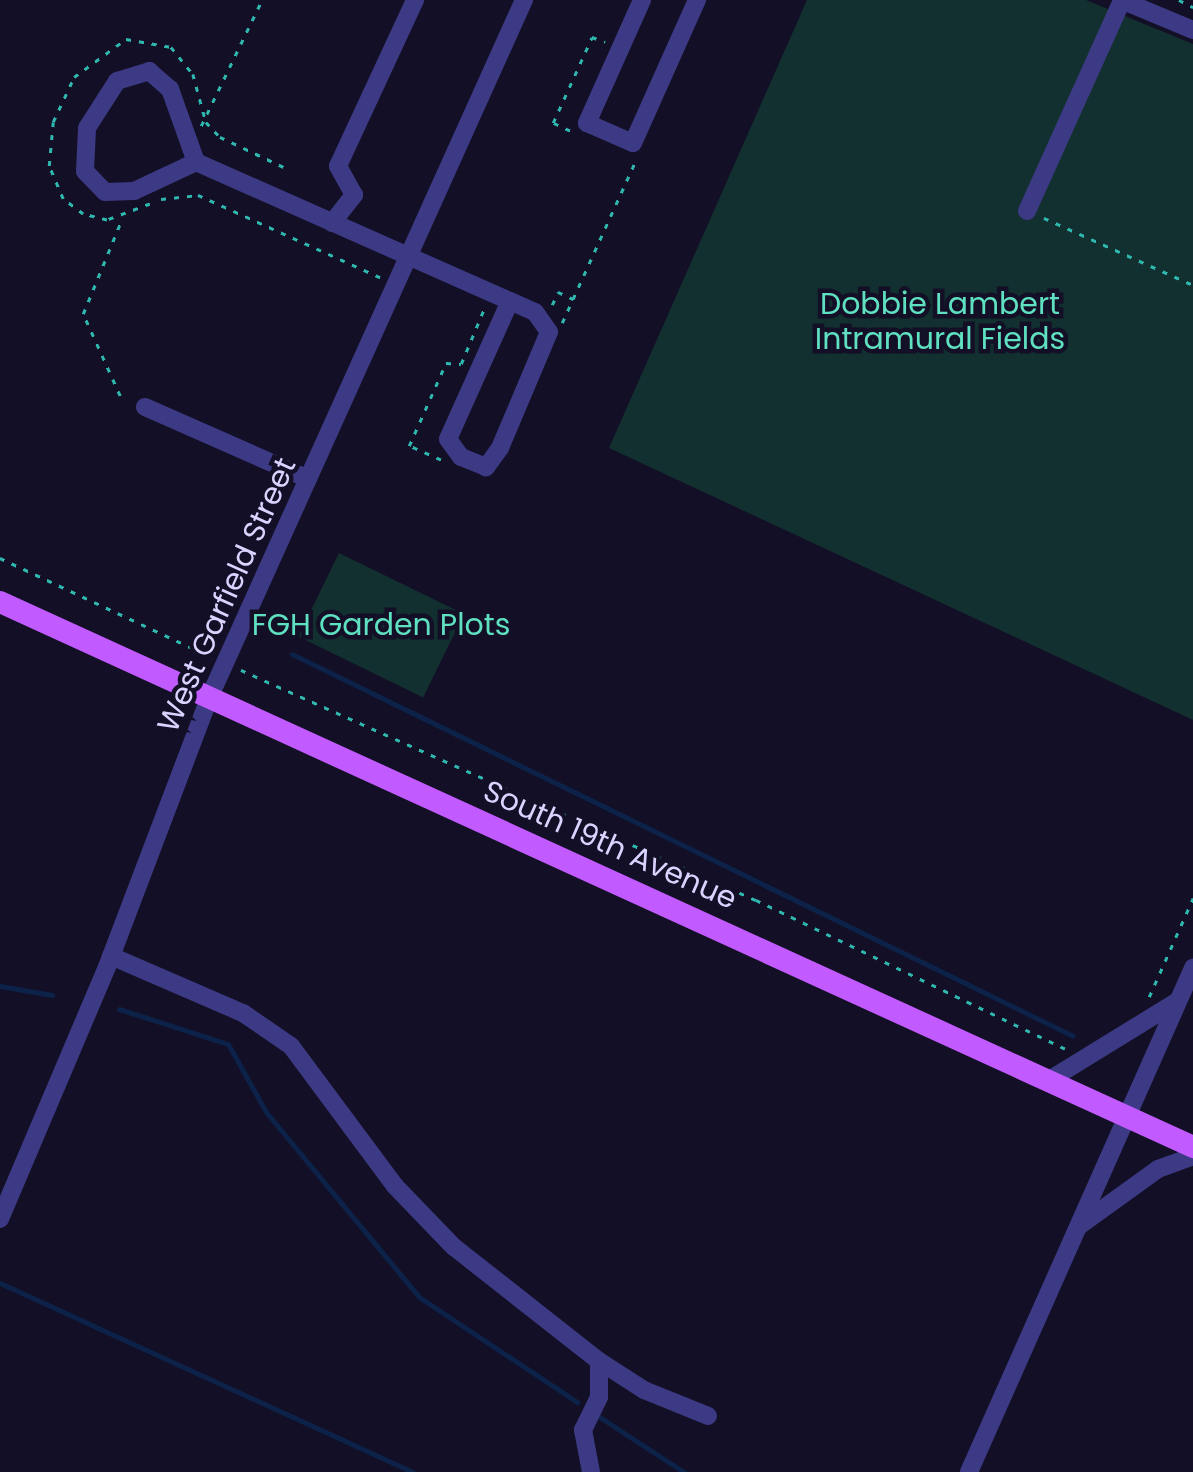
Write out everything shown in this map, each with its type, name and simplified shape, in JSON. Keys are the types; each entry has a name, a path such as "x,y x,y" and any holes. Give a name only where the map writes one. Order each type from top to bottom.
{"main road":[{"name":"South 19th Avenue","path":"0,602 1051,1079 1193,1148"}],"street":[{"path":"332,223 354,195 338,166 398,44 415,0"},
{"name":"West Garfield Street","path":"0,1219 111,956 224,663 524,0"},
{"path":"642,0 588,123 633,143 697,0"},
{"path":"1027,210 1131,2 1193,30"},
{"path":"196,162 117,195 95,185 85,171 82,148 105,93 132,72 149,71 165,80 184,140 196,162 510,301 545,320 547,344 500,448 486,467 473,464 448,440 510,301"},
{"path":"145,406 308,479"},
{"path":"111,956 242,1013 292,1046 424,1218 599,1361 644,1390 708,1416"},
{"path":"969,1472 1193,968"},
{"path":"1051,1079 1178,1001"},
{"path":"1078,1227 1158,1169 1193,1156"},
{"path":"591,1472 583,1430 599,1397 599,1361"},
{"path":"599,1397 618,1388 644,1390"}],"path":[{"path":"184,140 208,120 262,0"},
{"path":"1179,0 1193,7"},
{"path":"1027,210 1193,285"},
{"path":"120,396 84,314 122,217"},
{"path":"545,320 558,292 574,298"},
{"path":"0,558 224,663 734,891 952,999 1066,1049 1082,1050"},
{"path":"1148,1001 1193,898"}],"green space":[{"name":"Dobbie Lambert Intramural Fields","path":"807,0 1086,0 1193,44 1193,720 609,448"},
{"name":"FGH Garden Plots","path":"339,553 464,614 423,698 298,637"}],"waterway":[{"path":"292,654 1073,1036"},
{"path":"0,986 52,995"},
{"path":"119,1009 228,1044 266,1112 419,1297 577,1402"},
{"path":"0,1283 413,1472"},
{"path":"598,1416 684,1472"}]}
